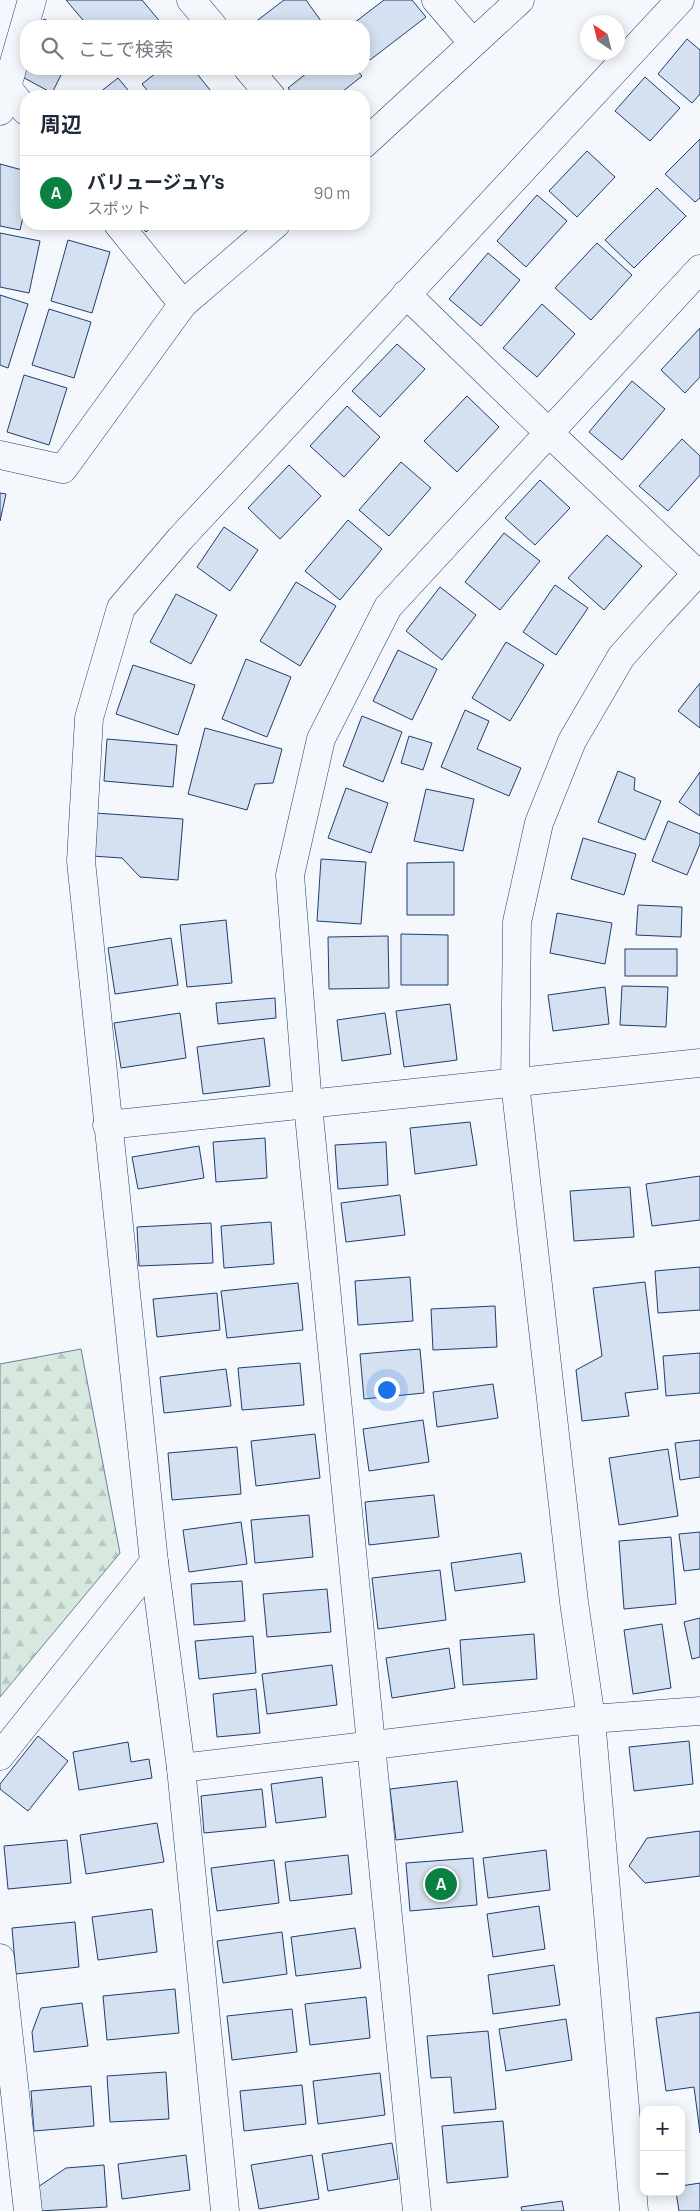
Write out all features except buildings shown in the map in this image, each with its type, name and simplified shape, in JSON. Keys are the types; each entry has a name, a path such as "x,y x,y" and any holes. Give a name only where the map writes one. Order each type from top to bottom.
{"street":[{"path":"26,20 32,0"},
{"path":"191,0 208,20"},
{"path":"436,0 472,42"},
{"path":"370,138 472,42 520,0"},
{"path":"225,2211 181,1768 154,1562 81,861 89,718 121,608 180,540 406,294 680,0"},
{"path":"20,41 3,98 20,108"},
{"path":"253,75 266,90"},
{"path":"123,230 183,304"},
{"path":"0,455 63,469 183,304 269,230"},
{"path":"418,2211 308,1105 290,875 321,739 388,607 700,269"},
{"path":"406,294 548,432 699,573 658,614 621,657 572,741 539,824 517,922 515,1083 574,1602 591,1719 634,2211"},
{"path":"107,1125 700,1063"},
{"path":"0,1756 154,1562"},
{"path":"181,1768 591,1719 700,1711"},
{"path":"0,1958 28,2211"}],"green space":[{"path":"81,1349 120,1553 0,1697 0,1364"}],"place":[{"name":"バリュージュY's","path":"441,1884"}]}
